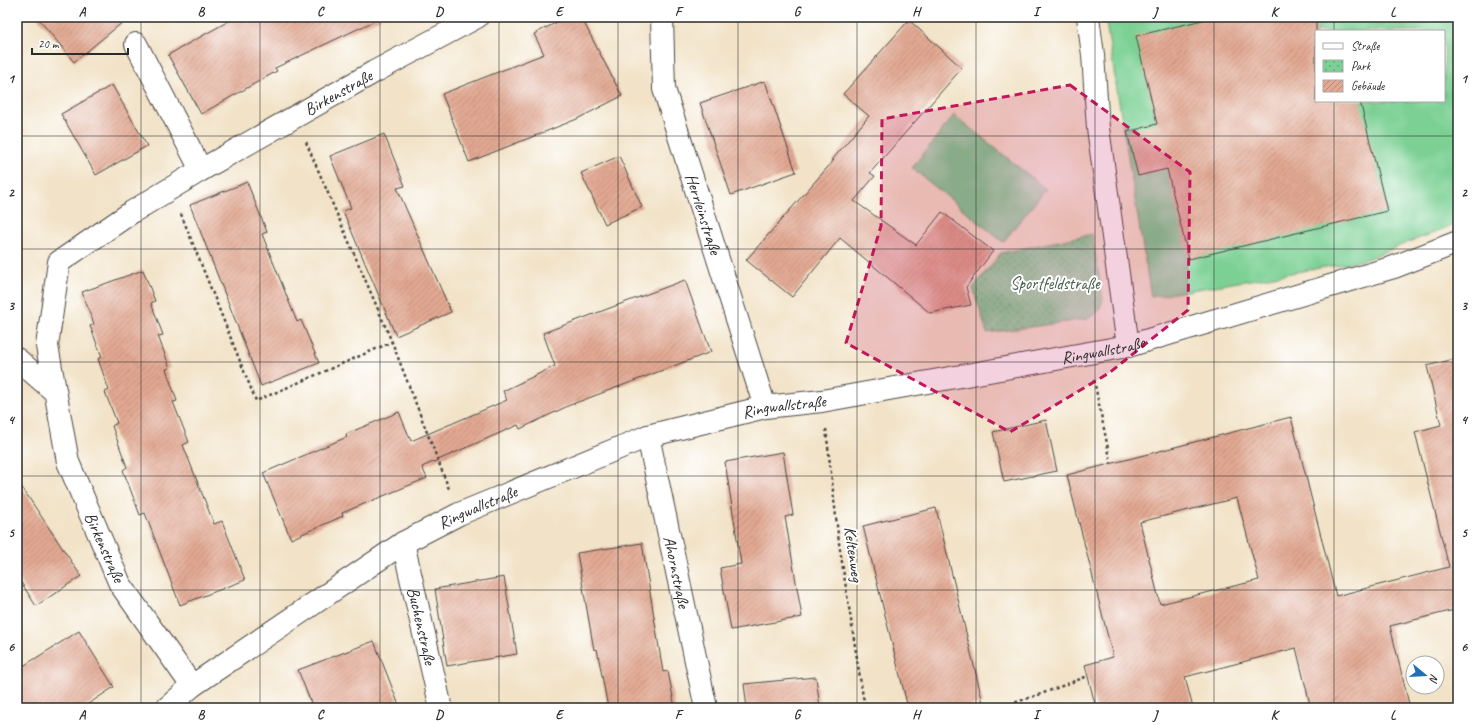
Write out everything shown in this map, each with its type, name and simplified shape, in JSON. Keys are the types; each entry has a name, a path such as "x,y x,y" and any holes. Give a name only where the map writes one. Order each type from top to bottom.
{"street":[{"name":"Birkenstraße","path":"192,686 120,584 68,462 47,346 59,262 132,212 201,170 374,72 477,17"},
{"name":"Herrleinstraße","path":"662,17 664,89 765,407"},
{"path":"1088,17 1093,55 1098,128 1128,346"},
{"path":"136,44 201,170"},
{"name":"Ringwallstraße","path":"167,708 192,686 403,543 459,514 648,436 765,407 822,401 1128,346 1394,267 1458,242"},
{"path":"17,360 55,392"},
{"name":"Ahornstraße","path":"648,436 706,708"},
{"name":"Buchenstraße","path":"403,543 441,708"}],"path":[{"path":"295,116 392,342 459,514"},
{"path":"171,188 256,401 392,342"},
{"path":"1088,354 1112,463"},
{"name":"Keltenweg","path":"822,401 839,544 863,697 868,708"},
{"path":"998,708 1041,694 1088,676"}],"highlighted area":[{"path":"1070,85 1190,172 1188,310 1109,373 1010,432 846,343 881,226 882,119"}],"green space":[{"path":"1105,17 1458,17 1458,223 1361,261 1151,297"},
{"path":"954,115 1046,189 1003,242 912,168"},
{"name":"Sportfeldstraße","path":"1092,234 1103,299 1099,311 1088,319 987,333 973,288 1001,253"}],"building":[{"path":"37,17 129,17 74,62"},
{"path":"236,17 383,17 275,68 277,71 201,114 168,55"},
{"path":"567,17 581,17 622,96 577,119 469,162 442,94 544,54 534,34"},
{"path":"1215,17 1316,17 1315,102 1360,102 1387,211 1189,259 1167,169 1138,176 1127,132 1157,124 1136,36"},
{"path":"909,20 962,68 870,173 875,176 854,201 916,245 942,212 993,251 966,287 971,305 930,313 840,238 792,297 746,260 834,160 832,160 869,116 843,94"},
{"path":"765,81 796,172 731,195 700,103"},
{"path":"112,85 147,146 96,175 61,114"},
{"path":"384,134 405,186 397,188 451,312 396,336 343,211 351,208 330,156"},
{"path":"619,156 642,207 605,224 581,173"},
{"path":"247,182 267,232 262,234 297,322 301,320 319,363 261,386 190,205"},
{"path":"143,270 155,301 151,303 163,335 158,336 170,368 166,369 177,401 173,402 189,442 183,445 214,524 222,521 245,580 180,605 145,513 140,515 123,470 127,467 112,426 117,423 105,392 109,390 98,359 102,357 90,326 94,324 82,292"},
{"path":"685,280 711,352 570,405 520,429 518,425 422,467 427,478 342,513 343,516 291,539 263,473 347,437 346,434 399,412 411,441 507,400 503,391 555,366 543,333"},
{"path":"1458,358 1458,609 1390,626 1405,688 1405,695 1407,695 1410,708 1311,708 1296,648 1185,677 1193,708 1096,708 1085,665 1113,657 1067,475 1291,417 1336,596 1449,567 1415,432 1441,425 1427,366","holes":["1237,498 1259,580 1160,604 1140,522"]},
{"path":"1046,420 1057,471 1004,482 993,432"},
{"path":"783,452 793,515 785,517 802,617 731,630 720,568 741,564 725,462"},
{"path":"17,480 81,576 36,606 17,576"},
{"path":"936,508 983,703 963,708 908,708 863,526"},
{"path":"642,543 663,672 668,671 675,708 608,708 597,649 594,650 577,553"},
{"path":"504,577 517,654 447,666 435,589"},
{"path":"79,631 114,687 82,708 17,708 17,670"},
{"path":"374,641 400,708 313,708 298,670"},
{"path":"816,677 820,708 747,708 744,684"}]}
